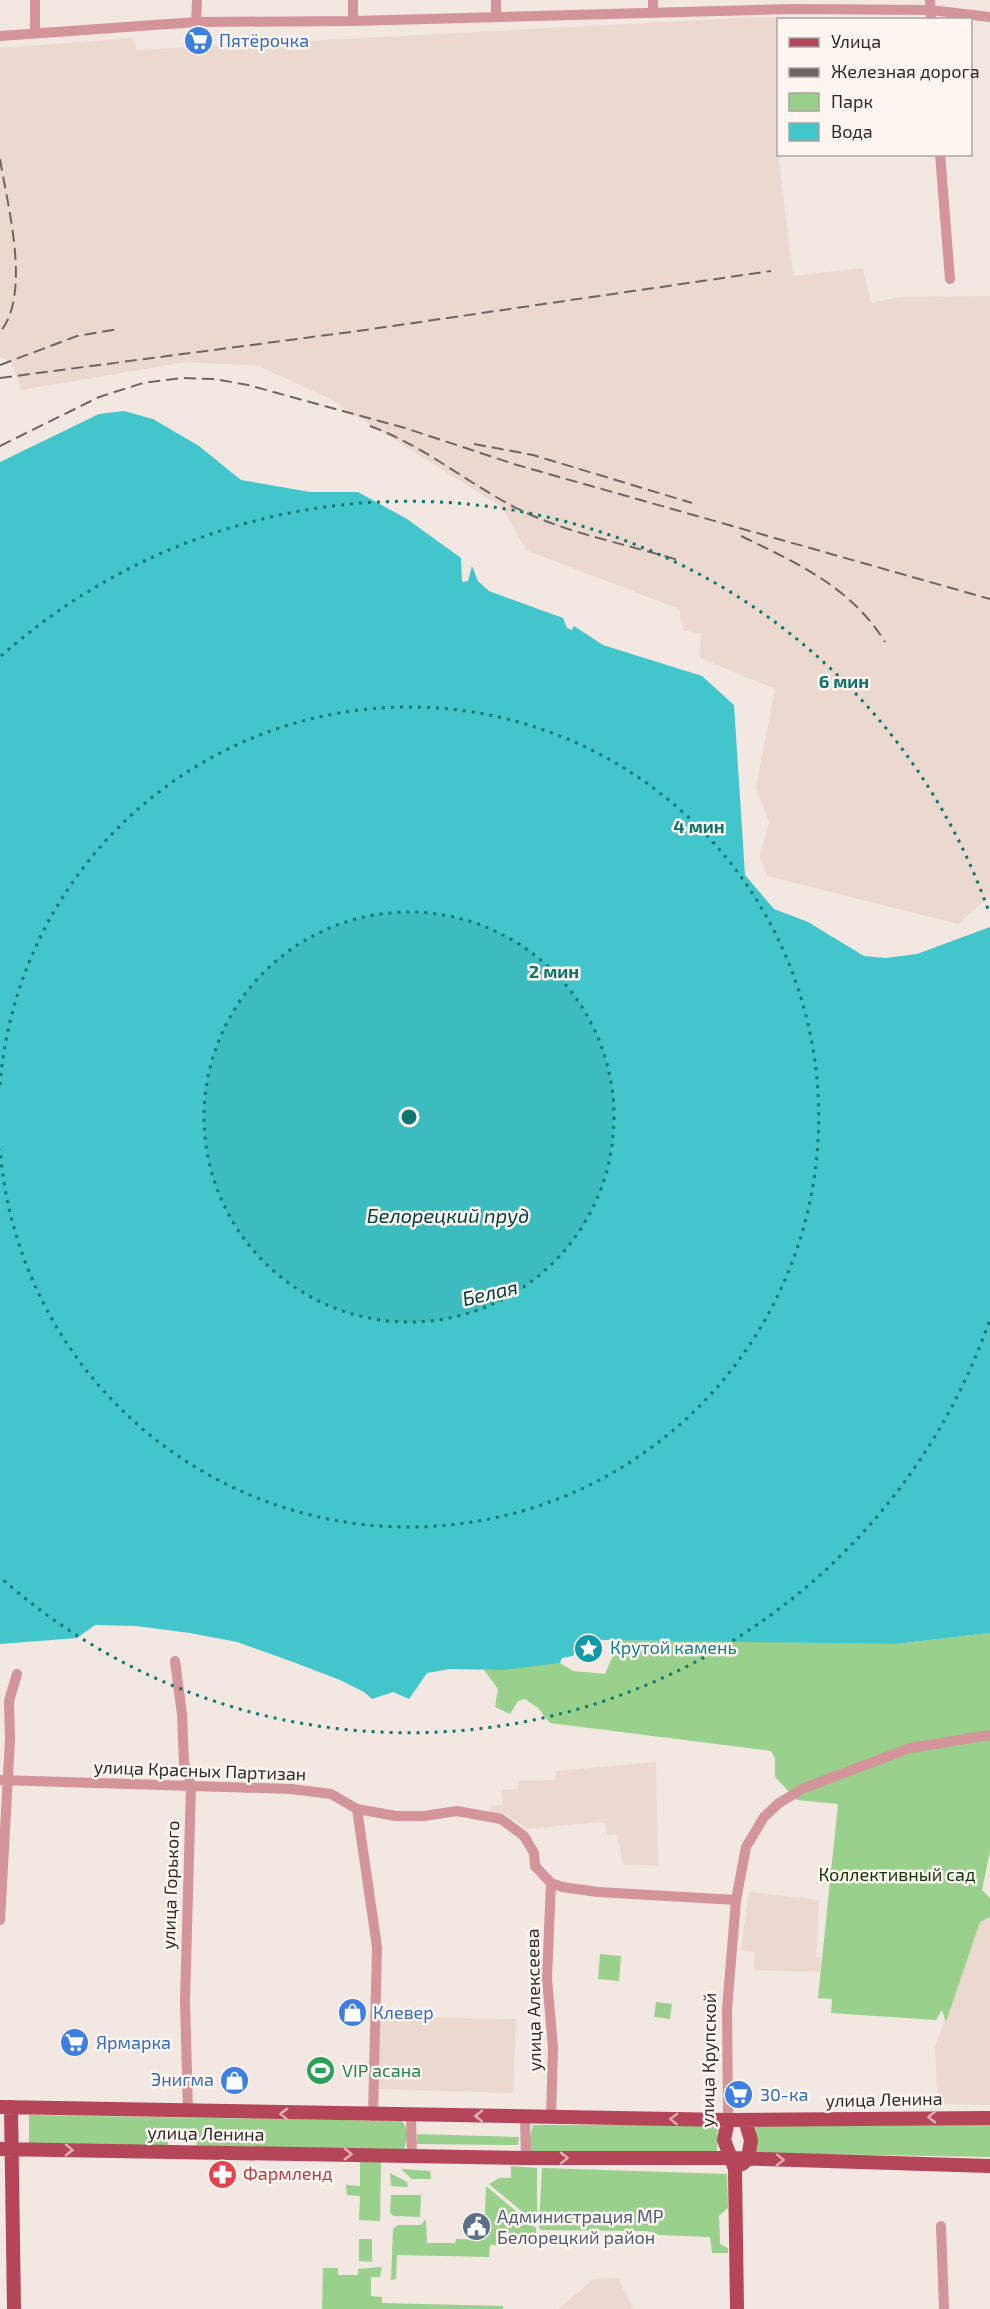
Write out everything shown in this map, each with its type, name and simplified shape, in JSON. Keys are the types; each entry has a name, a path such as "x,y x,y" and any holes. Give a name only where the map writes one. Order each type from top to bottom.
{"main road":[{"name":"улица Ленина","path":"5,2107 373,2116 729,2120 990,2118"},
{"path":"5,2107 5,2149 14,2309"},
{"name":"улица Крупской","path":"729,2120 724,2140 732,2163 737,2309"},
{"path":"746,2120 751,2140 748,2159"},
{"name":"улица Ленина","path":"5,2149 412,2155 732,2163 748,2159 990,2166"}],"street":[{"path":"35,0 35,33"},
{"path":"196,22 197,0"},
{"path":"352,0 352,21"},
{"path":"495,17 496,0"},
{"path":"653,0 653,13"},
{"path":"0,36 196,22 352,21 653,13 794,4 930,10 990,17"},
{"path":"940,156 950,279"},
{"name":"улица Горького","path":"175,1661 182,1714 184,1763 191,1785 185,2001 188,2112"},
{"path":"0,1920 3,1780 10,1739 9,1701 17,1674"},
{"name":"улица Крупской","path":"729,2120 727,2009 736,1900 746,1847 764,1817 779,1803 804,1788 910,1748 990,1735"},
{"name":"улица Красных Партизан","path":"3,1780 291,1789 331,1794 357,1809 396,1816 424,1816 457,1811 501,1819 524,1836 534,1853 535,1866 550,1883"},
{"path":"357,1809 377,1947 373,2116"},
{"path":"550,1883 598,1892 736,1900"},
{"name":"улица Алексеева","path":"550,1883 547,1978 553,2048 551,2117"},
{"path":"411,2116 412,2155"},
{"path":"525,2117 526,2158"},
{"path":"941,2226 944,2309"}],"shaded area":[{"path":"759,17 836,18 777,18 777,156 793,276 863,268 871,303 899,297 990,296 990,896 958,924 767,876 760,857 769,822 756,788 775,689 700,658 701,634 683,630 679,609 526,550 502,507 328,398 259,366 185,362 22,390 10,361 0,357 0,48 134,38 136,50"},
{"path":"656,1762 658,1866 623,1864 617,1834 607,1835 606,1824 600,1822 528,1829 505,1814 490,1814 490,1806 503,1805 502,1790 518,1789 518,1781 554,1780 557,1771"},
{"path":"749,1892 819,1900 816,1957 821,1958 820,1972 754,1970 755,1952 741,1950"},
{"path":"990,1917 990,2105 938,2104 935,2048 980,1922"},
{"path":"380,2017 516,2019 513,2093 378,2089"},
{"path":"618,2278 633,2309 559,2309 593,2279"}],"green space":[{"name":"Коллективный сад","path":"990,1633 990,1851 982,1890 990,1898 990,1917 980,1922 946,2022 942,2010 936,2020 831,2013 832,1999 818,1998 838,1804 797,1800 775,1777 775,1758 771,1751 550,1723 538,1708 525,1699 518,1701 510,1714 495,1707 498,1689 484,1670 560,1663 573,1671 605,1674 616,1640 895,1644"},
{"path":"600,1954 621,1956 619,1981 598,1979"},
{"path":"656,2002 672,2004 670,2019 654,2017"},
{"path":"29,2115 402,2121 407,2135 404,2150 197,2147 195,2131 168,2130 168,2146 29,2143"},
{"path":"756,2123 990,2124 990,2157 755,2153"},
{"path":"533,2125 718,2125 717,2152 531,2154 529,2142"},
{"path":"417,2134 519,2137 518,2145 417,2144"},
{"path":"360,2157 381,2158 380,2221 359,2220 360,2196 347,2195 346,2185 360,2186"},
{"path":"511,2166 537,2168 537,2224 489,2184 499,2178 511,2178"},
{"path":"542,2168 727,2174 728,2208 719,2216 720,2244 728,2248 728,2253 712,2253 710,2237 659,2235 647,2231 541,2230 539,2228"},
{"path":"401,2169 430,2171 431,2179 412,2179"},
{"path":"390,2173 407,2182 408,2187 391,2186"},
{"path":"486,2186 536,2228 536,2246 490,2245 489,2257 397,2255 396,2279 391,2280 393,2229 398,2225 421,2225 426,2219 427,2243 455,2243 456,2239 484,2240"},
{"path":"391,2195 421,2195 420,2217 394,2216 390,2213"},
{"path":"359,2239 372,2239 372,2262 359,2261"},
{"path":"382,2267 380,2277 371,2277 371,2296 382,2297 382,2303 503,2306 503,2309 322,2309 323,2268 338,2268 338,2275 358,2275 358,2269"}],"water":[{"name":"Белорецкий пруд","path":"124,411 153,419 199,446 241,480 310,492 358,492 407,519 461,558 462,582 468,581 472,566 478,581 489,591 563,618 567,628 572,630 574,626 603,645 702,676 734,705 745,875 774,909 808,922 864,956 885,958 917,954 990,927 990,1633 895,1644 602,1640 588,1642 582,1649 577,1648 573,1656 562,1658 560,1663 502,1670 450,1669 427,1673 409,1699 393,1692 372,1699 364,1692 340,1680 293,1662 237,1642 190,1633 136,1626 95,1625 77,1638 0,1644 0,462 99,414"}],"railway":[{"path":"0,159 12,223 16,272 9,316 0,332"},
{"path":"0,378 358,331 771,271"},
{"path":"0,365 77,336 118,329"},
{"path":"0,446 99,397 143,383 182,378 214,379 248,385 405,428 517,465 990,599"},
{"path":"370,426 414,446 495,497 538,518 590,536 678,560"},
{"path":"474,444 533,455 692,503"},
{"path":"741,536 802,567 839,591 856,606 885,642"}],"place":[{"name":"Пятёрочка","path":"198,41"},
{"name":"Крутой камень","path":"589,1648"},
{"name":"Клевер","path":"352,2013"},
{"name":"Ярмарка","path":"75,2043"},
{"name":"VIP асана","path":"321,2071"},
{"name":"Энигма","path":"235,2080"},
{"name":"30-ка","path":"739,2095"},
{"name":"Фармленд","path":"222,2174"},
{"name":"Администрация МР Белорецкий район","path":"476,2227"}],"water label":[{"name":"Белая","path":"490,1293"}]}
